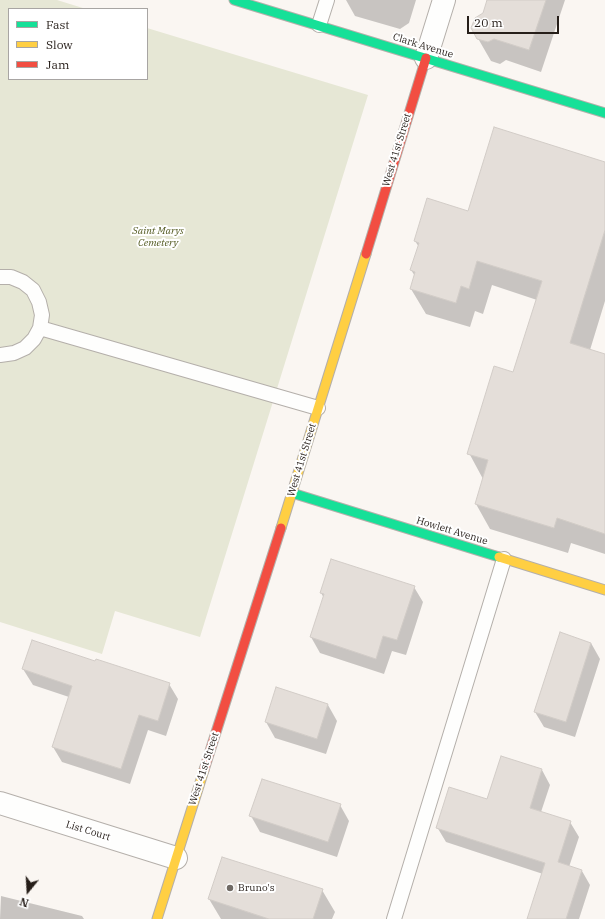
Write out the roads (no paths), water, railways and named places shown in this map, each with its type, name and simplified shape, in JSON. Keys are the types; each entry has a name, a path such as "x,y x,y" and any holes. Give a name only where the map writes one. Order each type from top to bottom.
{"street":[{"name":"Clark Avenue","path":"234,0 605,113"},
{"name":"West 41st Street","path":"157,919 292,493 444,0"},
{"name":"Howlett Avenue","path":"292,493 605,590"},
{"name":"List Court","path":"0,803 176,858"}],"lane":[{"path":"319,25 327,0"},
{"path":"0,277 11,277 23,282 33,290 40,302 42,315 40,328 34,339 25,348 14,353 0,354"},
{"path":"40,328 318,408"},
{"path":"394,919 504,559"}],"place":[{"name":"Bruno's","path":"230,888"}],"park label":[{"name":"Saint Marys Cemetery","path":"158,236"}]}
